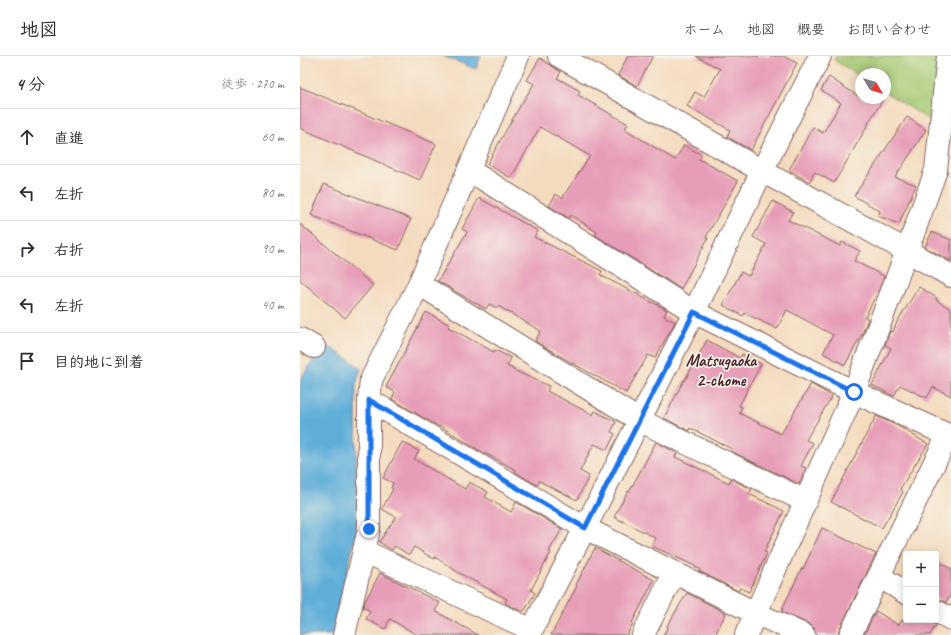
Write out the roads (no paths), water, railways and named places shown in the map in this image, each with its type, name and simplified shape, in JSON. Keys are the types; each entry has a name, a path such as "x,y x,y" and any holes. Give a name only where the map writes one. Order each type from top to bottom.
{"street":[{"path":"344,635 369,529 369,400 372,380 419,284 518,56"},
{"path":"559,56 951,276"},
{"path":"364,551 530,632 640,420 820,56"},
{"path":"746,635 854,392 936,170 946,130 948,56"},
{"path":"469,170 694,312 854,392 948,435 850,635"},
{"path":"419,284 640,420 805,501"},
{"path":"369,400 585,528 755,613 804,635"},
{"path":"643,635 674,573"},
{"path":"879,576 903,591"},
{"path":"939,612 951,620"}],"water":[{"path":"443,56 481,56 476,69"},
{"path":"325,344 361,368 356,385 357,530 332,635 300,635 300,379"}],"district":[{"name":"Matsugaoka 2-chome","path":"721,370"}]}
